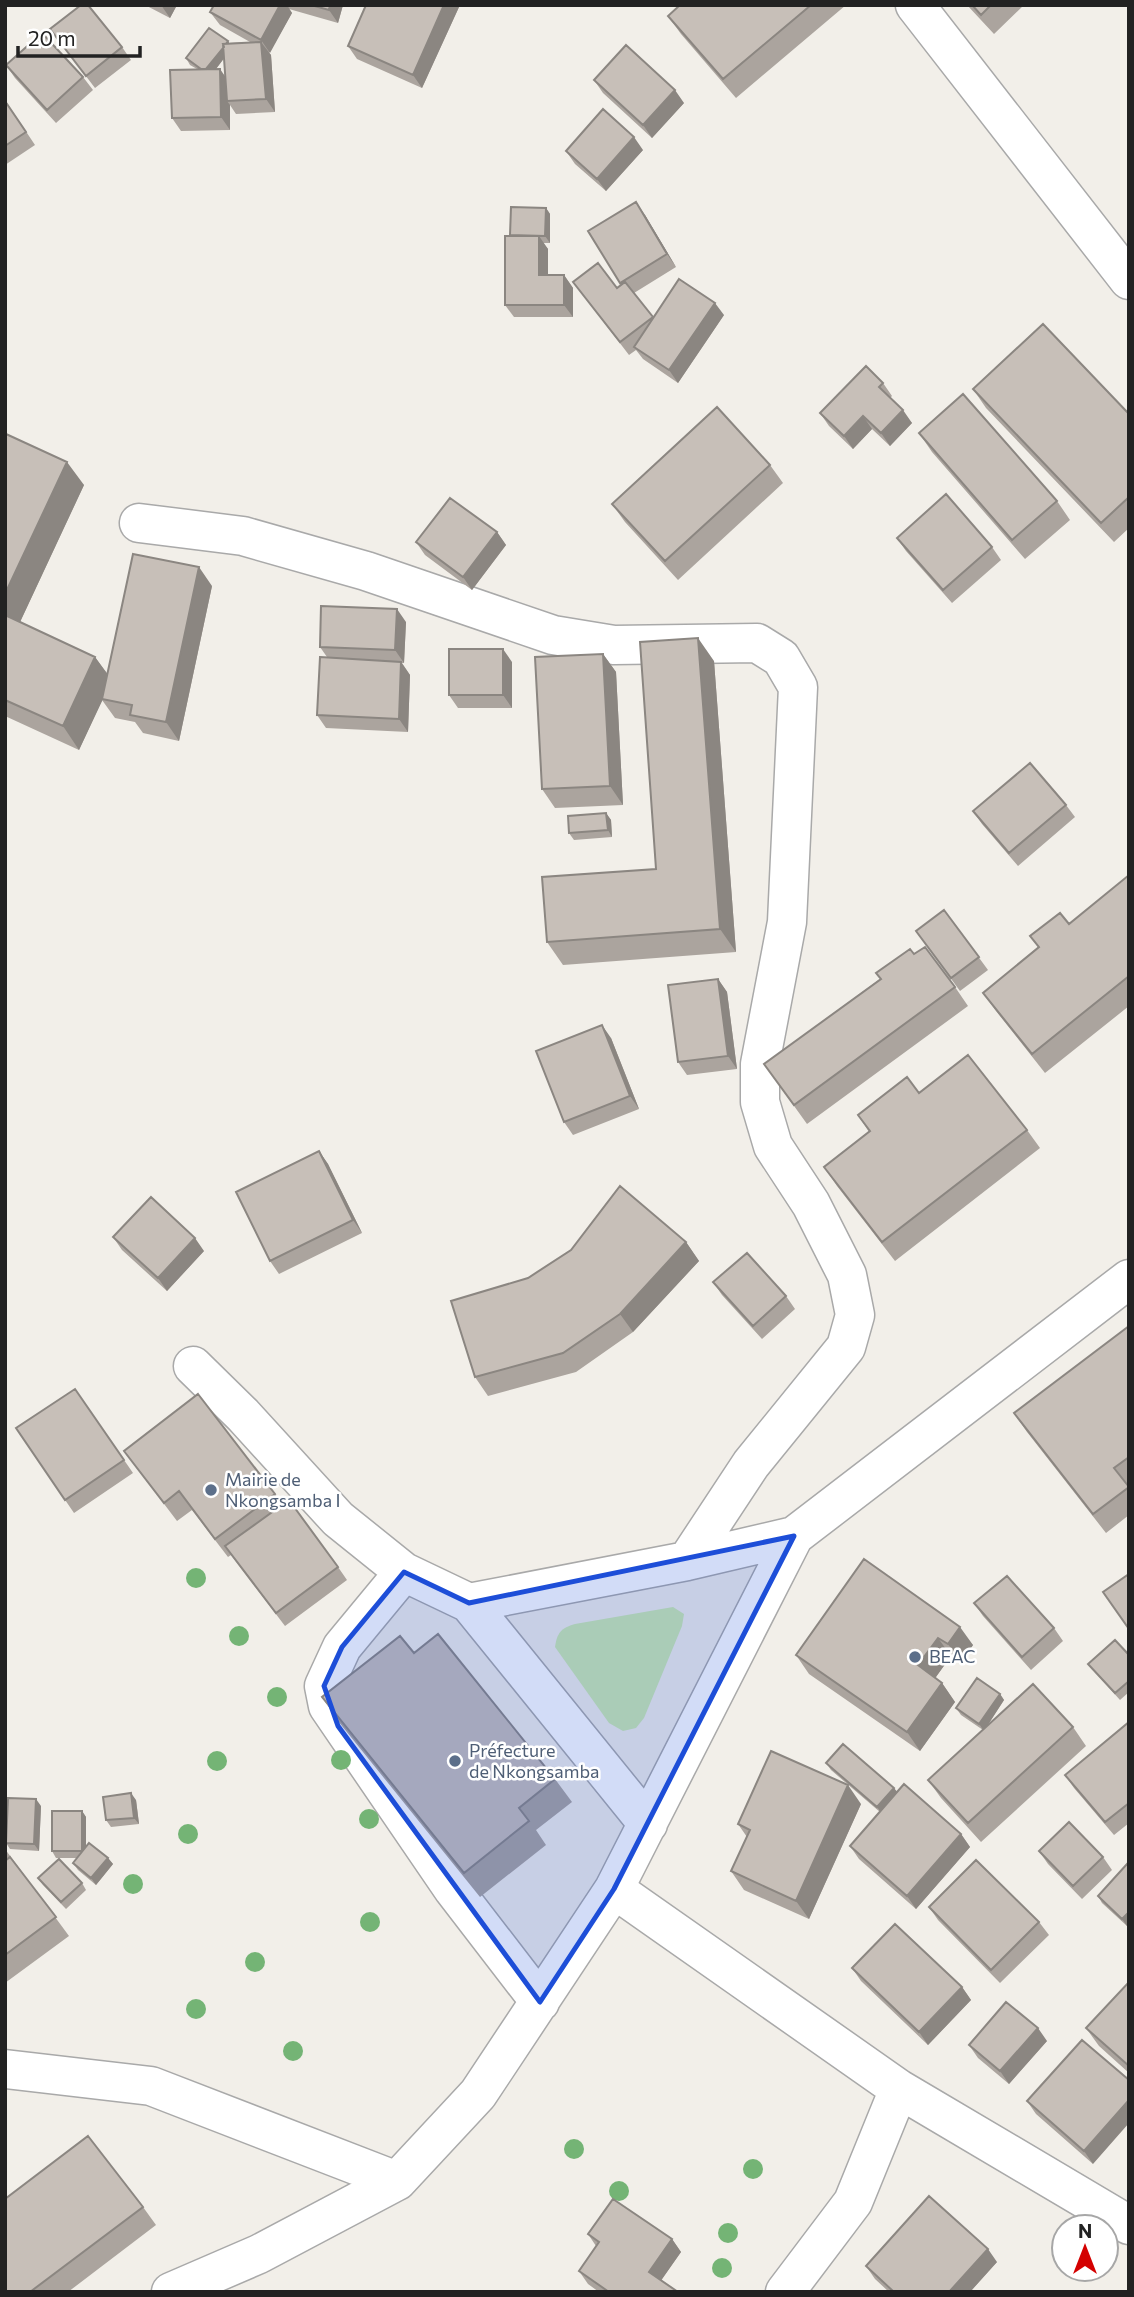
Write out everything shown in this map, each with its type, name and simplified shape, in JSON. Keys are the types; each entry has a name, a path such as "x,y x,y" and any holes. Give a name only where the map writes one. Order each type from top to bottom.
{"street":[{"path":"915,5 1129,280"},
{"path":"139,523 243,536 366,571 552,635 614,645 757,643 781,658 798,687 787,922 760,1064 760,1102 773,1146 811,1204 847,1275 855,1315 846,1347 751,1464 687,1561"},
{"path":"469,1603 687,1561 794,1536 1129,1279"},
{"path":"193,1366 243,1415 338,1519 404,1572 469,1603 648,1824"},
{"path":"171,2292 259,2255 397,2181 478,2094 614,1889 794,1536"},
{"path":"404,1572 342,1647 324,1686 328,1706 453,1889 540,2002"},
{"path":"614,1889 899,2089 1129,2225"},
{"path":"5,2069 151,2086 397,2181"},
{"path":"785,2292 853,2202 899,2089"}],"highlighted area":[{"path":"794,1536 614,1889 540,2002 338,1726 324,1686 342,1647 404,1572 469,1603"}],"green space":[{"path":"673,1607 684,1614 682,1626 644,1718 636,1728 623,1731 609,1723 555,1647 557,1638 563,1629 575,1624"}],"building":[{"path":"81,5 88,5 122,47 86,76 50,29"},
{"path":"214,5 280,5 261,40 210,12"},
{"path":"311,5 330,5 329,10"},
{"path":"366,5 444,5 413,75 348,46"},
{"path":"680,5 811,5 723,79 668,16"},
{"path":"972,5 991,5 981,15"},
{"path":"209,28 228,41 206,69 201,69 186,58"},
{"path":"42,33 83,77 47,110 6,65"},
{"path":"261,42 266,99 227,101 223,44"},
{"path":"626,45 675,90 643,125 594,80"},
{"path":"220,69 221,117 172,118 170,70"},
{"path":"5,101 26,132 5,146"},
{"path":"603,109 634,137 597,179 566,151"},
{"path":"636,202 667,254 620,283 588,231"},
{"path":"511,207 546,208 545,236 510,235"},
{"path":"505,236 539,236 539,275 564,275 564,305 505,305"},
{"path":"598,263 617,288 625,282 653,317 620,342 573,282"},
{"path":"679,279 715,303 669,370 634,347"},
{"path":"1043,324 1129,414 1129,497 1101,523 973,389"},
{"path":"866,366 883,383 879,387 903,410 881,433 863,416 844,436 820,413"},
{"path":"963,394 1057,501 1012,540 919,433"},
{"path":"717,407 770,465 665,561 612,504"},
{"path":"6,434 67,462 5,594 5,436"},
{"path":"946,494 992,547 943,590 897,538"},
{"path":"450,498 497,532 463,577 416,542"},
{"path":"133,554 199,567 166,722 130,715 132,705 102,699"},
{"path":"321,606 397,609 395,650 320,647"},
{"path":"5,615 95,657 63,726 5,700"},
{"path":"698,638 720,929 547,942 542,877 656,869 640,642"},
{"path":"449,649 503,649 503,695 449,695"},
{"path":"603,654 610,786 542,789 535,657"},
{"path":"320,657 401,662 399,719 317,715"},
{"path":"1030,763 1066,805 1009,853 973,811"},
{"path":"606,813 608,830 569,833 568,816"},
{"path":"1129,875 1129,976 1032,1054 983,993 1039,947 1030,936 1060,913 1069,924"},
{"path":"944,910 979,957 951,978 916,931"},
{"path":"925,947 955,987 794,1105 764,1064 881,979 876,973 910,949 914,954"},
{"path":"718,979 728,1056 678,1062 668,985"},
{"path":"602,1025 630,1096 564,1122 536,1051"},
{"path":"968,1055 1027,1130 882,1242 824,1167 870,1131 858,1115 907,1077 919,1093"},
{"path":"319,1151 353,1220 270,1261 236,1192"},
{"path":"620,1186 686,1242 620,1314 563,1353 475,1377 451,1301 528,1278 571,1250"},
{"path":"151,1197 195,1238 158,1278 113,1237"},
{"path":"747,1253 786,1296 753,1326 713,1282"},
{"path":"1129,1326 1129,1457 1114,1468 1129,1487 1093,1514 1014,1413"},
{"path":"75,1389 124,1460 65,1500 16,1428"},
{"name":"Mairie de Nkongsamba I","path":"198,1394 275,1494 215,1539 179,1491 164,1503 124,1451"},
{"path":"289,1500 338,1567 276,1613 225,1546"},
{"path":"864,1559 960,1627 948,1644 938,1638 918,1665 942,1683 907,1732 796,1655"},
{"path":"1129,1574 1129,1629 1103,1592"},
{"path":"1007,1576 1054,1628 1022,1657 974,1603"},
{"name":"Préfecture de Nkongsamba","path":"438,1634 555,1779 519,1808 529,1821 464,1873 322,1697 400,1636 414,1653"},
{"path":"1115,1640 1129,1655 1129,1681 1115,1693 1088,1664"},
{"path":"977,1678 1000,1694 979,1724 956,1708"},
{"path":"1033,1684 1073,1727 968,1823 928,1780"},
{"path":"1129,1722 1129,1803 1105,1822 1065,1775"},
{"path":"843,1744 894,1788 877,1807 826,1763"},
{"path":"771,1751 848,1785 796,1901 731,1871 750,1830 738,1824"},
{"path":"904,1784 961,1834 907,1896 850,1846"},
{"path":"131,1793 134,1818 106,1820 103,1797"},
{"path":"8,1798 36,1799 34,1844 6,1843"},
{"path":"52,1811 82,1811 82,1851 52,1851"},
{"path":"1069,1822 1103,1857 1073,1886 1039,1851"},
{"path":"89,1843 108,1858 91,1878 73,1863"},
{"path":"10,1857 56,1917 5,1955 5,1861"},
{"path":"59,1859 82,1883 61,1902 38,1878"},
{"path":"976,1860 1039,1922 991,1970 929,1907"},
{"path":"1127,1864 1129,1912 1122,1919 1098,1896"},
{"path":"895,1924 962,1987 919,2032 852,1968"},
{"path":"1129,1982 1129,2066 1086,2028"},
{"path":"1006,2002 1038,2028 1000,2071 969,2045"},
{"path":"1082,2040 1129,2080 1129,2100 1084,2151 1027,2101"},
{"path":"88,2136 143,2207 30,2292 5,2292 5,2199"},
{"path":"929,2196 988,2249 949,2292 894,2292 866,2266"},
{"path":"613,2199 672,2239 649,2272 678,2292 609,2292 579,2271 599,2242 588,2234"}],"place":[{"name":"Mairie de Nkongsamba I","path":"211,1490"},
{"name":"BEAC","path":"915,1657"},
{"name":"Préfecture de Nkongsamba","path":"455,1761"}]}
